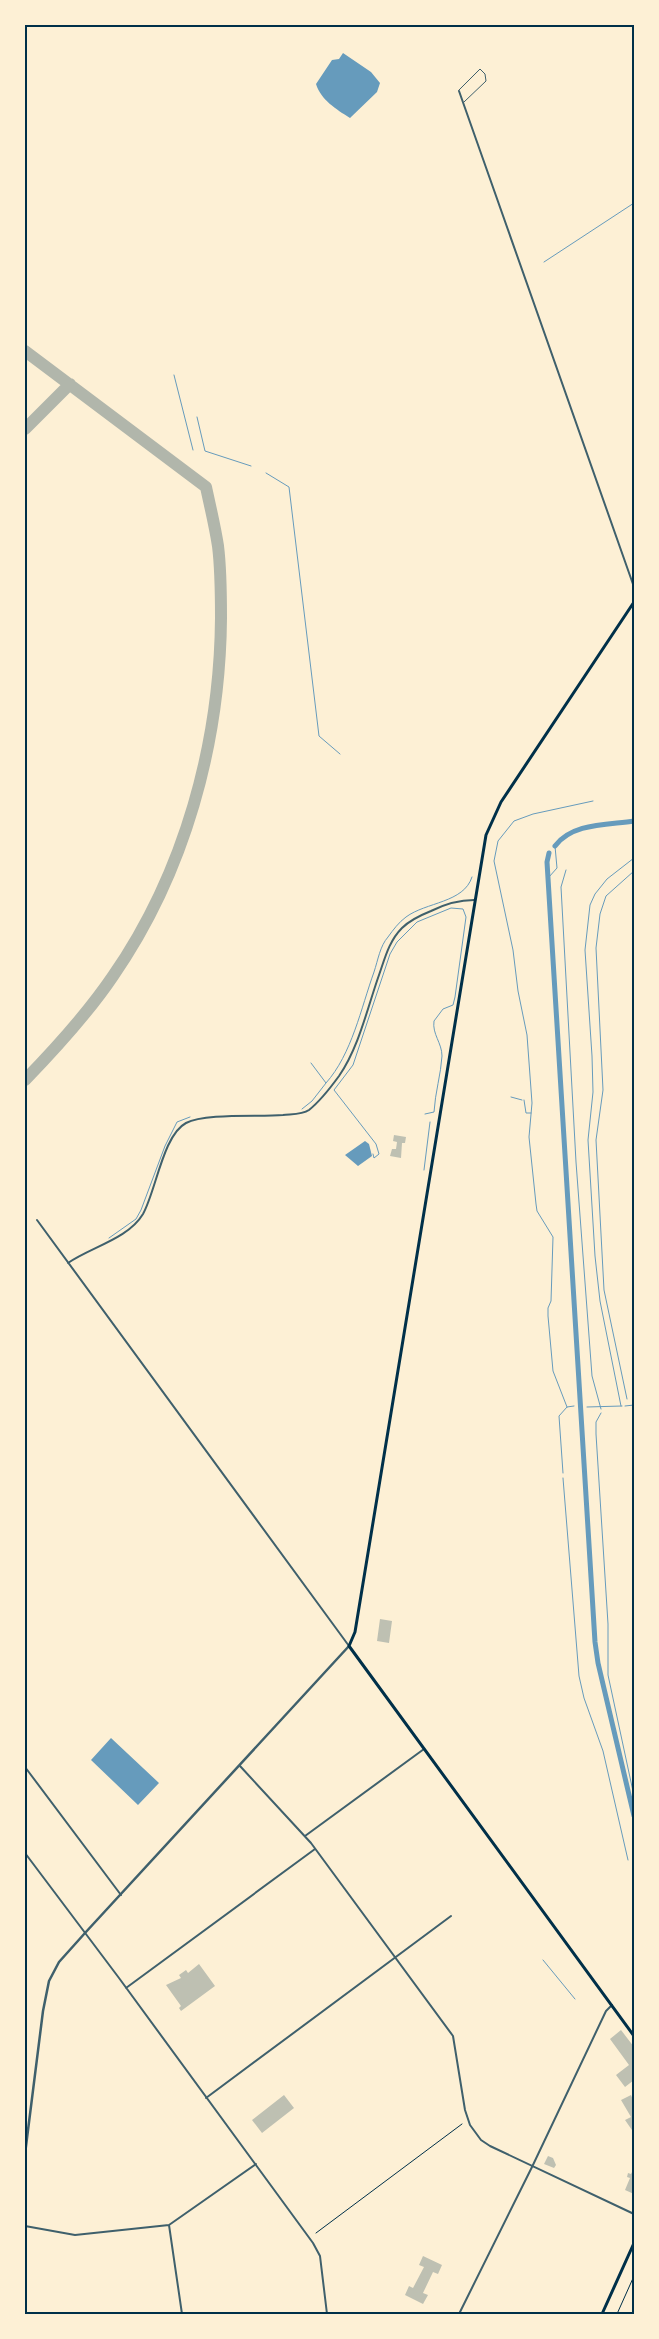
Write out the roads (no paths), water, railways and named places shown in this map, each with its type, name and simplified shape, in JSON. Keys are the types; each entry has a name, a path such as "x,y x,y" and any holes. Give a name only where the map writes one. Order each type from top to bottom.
{"main road":[{"path":"634,602 494,813 485,841 356,1624 349,1646 634,2036"},
{"path":"602,2314 634,2243"}],"street":[{"path":"459,91 634,587"},
{"path":"68,1263 128,1230 137,1221 151,1195 171,1140 184,1124 195,1119 210,1117 277,1115 308,1111 350,1060 392,940 411,921 426,913 456,902 474,900"},
{"path":"25,2154 43,2011 49,1981 59,1962 349,1646 37,1220"},
{"path":"305,1836 424,1749"},
{"path":"240,1766 305,1836 453,2036 465,2110 475,2134 490,2146 634,2214"},
{"path":"25,1768 121,1895"},
{"path":"126,1988 315,1849"},
{"path":"25,1853 313,2243 320,2256 327,2314"},
{"path":"206,2098 452,1916"},
{"path":"459,2314 532,2167 606,2011 612,2005"},
{"path":"25,2226 75,2235 169,2225 256,2164"},
{"path":"169,2225 182,2314"}],"lane":[{"path":"459,91 480,69 486,74 486,81 464,102"}],"water":[{"path":"343,53 371,72 380,83 377,92 350,118 334,108 321,95 316,84 332,60 339,59"},
{"path":"365,1141 369,1144 372,1156 358,1166 345,1155"},
{"path":"111,1738 159,1783 138,1805 91,1760"}],"waterway":[{"path":"544,262 634,203"},
{"path":"174,375 193,450"},
{"path":"197,417 205,451 251,466"},
{"path":"266,473 289,487 319,736 340,754"},
{"path":"567,1407 553,1371 548,1316 548,1308 551,1301 553,1237 537,1211 536,1204 529,1137 532,1103 527,1035 518,991 513,950 494,861 498,841 514,821 533,814 593,801"},
{"path":"555,846 562,838 580,829 634,821"},
{"path":"549,877 557,868 555,846"},
{"path":"549,853 547,862 595,1642 598,1663 634,1816"},
{"path":"621,1406 600,1301 595,1256 588,1140 593,1092 592,1056 585,950 590,905 595,894 607,879 634,858"},
{"path":"566,870 561,887 576,1162 592,1376 601,1409"},
{"path":"627,1399 604,1290 596,1140 603,1090 596,948 600,914 606,896 634,871"},
{"path":"326,1083 343,1058 349,1045 379,953 385,941 396,926 406,917 453,897 468,886 472,877"},
{"path":"373,1154 374,1158 379,1154 376,1144 334,1090 353,1065 390,954 397,942 417,922 451,908 463,909 466,917 453,1005 443,1009 434,1021 434,1030 442,1056 434,1112 425,1114"},
{"path":"302,1109 312,1101 326,1083 311,1063"},
{"path":"511,1097 522,1100"},
{"path":"524,1100 526,1113 531,1113"},
{"path":"109,1238 136,1219 165,1146 177,1122 190,1117"},
{"path":"424,1170 430,1122"},
{"path":"625,1406 634,1405"},
{"path":"563,1473 559,1416 567,1407 574,1406"},
{"path":"587,1407 622,1406"},
{"path":"601,1413 596,1422 596,1434 608,1624 608,1675 634,1796"},
{"path":"563,1478 579,1676 584,1698 603,1751 628,1860"},
{"path":"543,1960 575,1999"}]}
